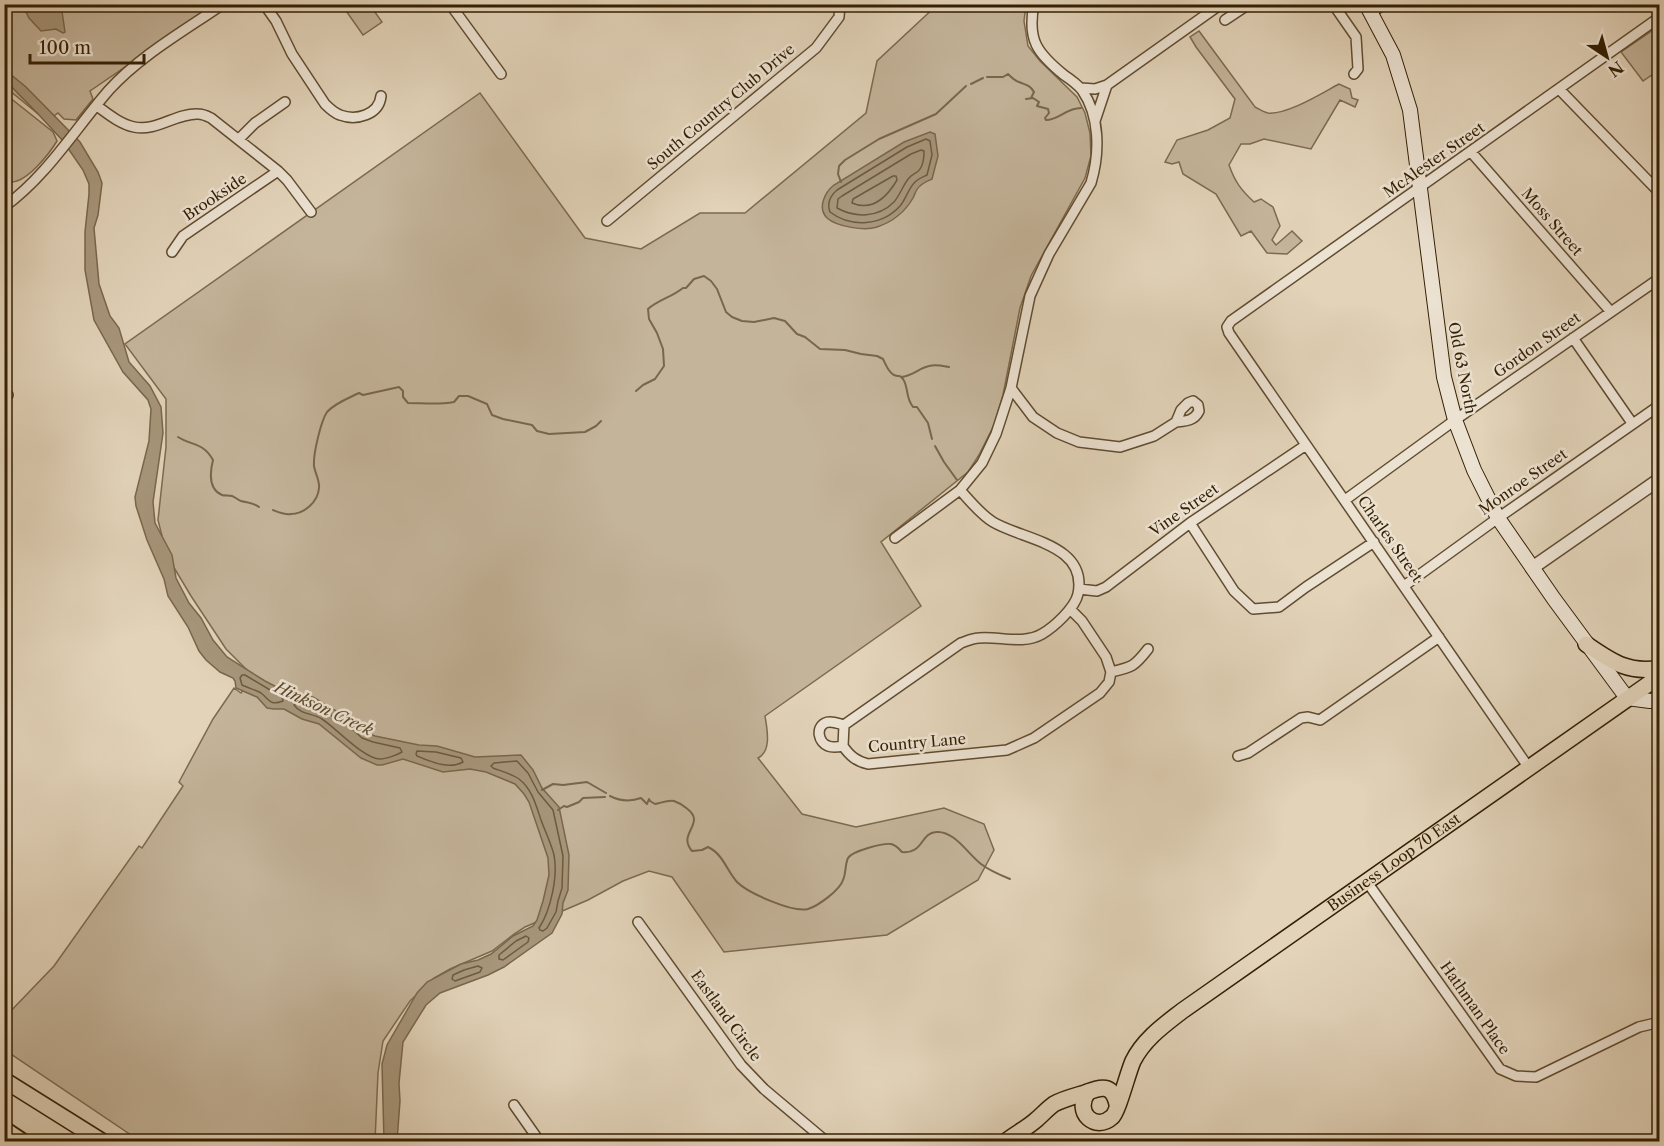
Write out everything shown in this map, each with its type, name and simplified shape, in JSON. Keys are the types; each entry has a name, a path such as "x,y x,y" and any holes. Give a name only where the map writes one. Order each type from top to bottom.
{"highway":[{"path":"4,1130 22,1142"}],"main road":[{"name":"Old 63 North","path":"1369,9 1393,55 1410,110 1444,377 1455,420 1474,470 1498,518 1586,644 1627,698"},
{"path":"1586,644 1628,669 1659,668"},
{"name":"Business Loop 70 East","path":"1005,1142 1056,1103 1096,1090 1116,1079 1147,1041 1182,1011 1659,676"},
{"path":"1627,698 1659,700"},
{"name":"Business Loop 70 East","path":"1118,1104 1135,1057"},
{"path":"4,1080 103,1142"},
{"path":"1096,1090 1110,1091 1118,1104 1116,1112 1104,1122 1089,1119 1082,1106 1084,1098 1096,1090"},
{"name":"Business Loop 70 East","path":"1037,1119 1069,1109 1084,1113"}],"street":[{"path":"4,207 27,188 108,91 138,63 223,4"},
{"path":"264,4 276,21 292,54 330,109 346,117 364,116 379,104 381,96"},
{"path":"450,4 501,74"},
{"name":"South Country Club Drive","path":"607,221 816,48 839,17 840,4"},
{"path":"895,538 960,490 982,463 996,434 1011,388 1030,296 1049,254 1091,183 1096,162 1095,121 1081,88 1048,62 1034,43 1031,29 1034,4"},
{"path":"1081,88 1095,89 1107,85 1221,4"},
{"path":"1225,20 1249,4"},
{"path":"1333,4 1356,37 1358,69 1354,74"},
{"path":"1369,9 1384,4"},
{"name":"McAlester Street","path":"1227,327 1231,321 1420,189 1659,17"},
{"path":"1095,121 1107,85"},
{"path":"1559,89 1659,193"},
{"path":"239,139 255,123 285,102"},
{"path":"97,106 124,124 138,128 147,128 190,114 200,113 211,118 278,171 311,213"},
{"name":"Moss Street","path":"1471,152 1611,312"},
{"name":"Brookside","path":"172,252 183,236 278,171"},
{"name":"Gordon Street","path":"1345,500 1455,420 1659,278"},
{"name":"Charles Street","path":"1227,327 1529,768"},
{"path":"1573,338 1632,423"},
{"path":"1011,388 1033,417 1057,433 1079,442 1120,447 1154,436 1176,422"},
{"name":"Monroe Street","path":"1404,586 1659,405"},
{"name":"Vine Street","path":"1079,589 1097,591 1106,587 1190,523 1306,445"},
{"path":"1532,568 1659,479"},
{"path":"844,725 843,746 831,747 820,740 819,732 825,723 844,725 961,643 977,638 1029,639 1043,634 1071,610 1077,599 1078,572 1070,559 1058,549 994,523 983,515 960,490"},
{"path":"1190,523 1234,591 1253,609 1279,607 1374,542"},
{"path":"1071,610 1082,621 1106,657 1111,672 1131,667 1148,649"},
{"path":"1238,756 1248,753 1301,718 1320,720 1439,637"},
{"name":"Country Lane","path":"843,746 857,762 868,764 1007,750 1034,738 1100,693 1109,682 1111,672"},
{"name":"Hathman Place","path":"1367,882 1500,1069 1516,1076 1536,1077 1639,1027 1659,1022"},
{"name":"Eastland Circle","path":"638,922 741,1065 764,1089 827,1142"},
{"path":"514,1105 540,1142"}],"shaded area":[{"path":"350,4 370,5 382,22 363,35 344,8"},
{"path":"4,5 216,5 90,91 93,99 76,120 64,119 58,113 47,121 5,87"},
{"path":"937,5 1026,5 1024,21 1028,46 1077,97 1085,113 1090,133 1091,156 1085,178 1031,276 1020,308 1003,395 994,425 979,455 968,472 881,542 921,606 765,716 767,745 758,758 802,814 856,827 944,808 984,824 994,850 978,880 887,935 724,952 672,877 649,871 623,881 588,900 525,927 492,951 434,978 410,1001 383,1041 378,1073 375,1141 140,1141 5,1050 5,1017 54,966 139,846 142,848 183,786 179,782 213,719 234,688 241,693 253,676 226,649 167,556 158,520 166,447 166,399 125,344 480,93 585,238 641,249 700,213 745,213 866,113 877,61"},
{"path":"1659,26 1659,70 1643,81 1621,52"},
{"path":"1199,31 1255,107 1265,112 1285,111 1339,84 1350,89 1352,98 1358,100 1355,107 1340,100 1311,149 1264,139 1250,144 1241,144 1229,165 1236,181 1249,198 1254,202 1261,199 1273,207 1280,226 1272,240 1276,245 1292,231 1302,241 1287,254 1267,253 1251,231 1241,236 1216,194 1183,174 1179,162 1172,164 1165,162 1177,140 1208,130 1230,118 1235,99 1190,37"},
{"path":"4,93 53,132 57,141 31,172 12,182 5,176"}],"water":[{"path":"44,5 61,5 65,32 56,29 41,31 29,18 27,10 36,11 42,9"},
{"name":"Hinkson Creek","path":"4,69 26,87 80,142 98,172 102,183 94,228 99,284 110,316 119,328 129,362 150,386 161,407 163,433 153,502 155,523 172,555 176,578 213,640 227,657 265,681 290,694 313,697 353,721 364,732 419,745 437,746 475,757 521,755 533,770 542,788 559,807 569,855 568,890 562,914 552,933 504,967 440,993 426,1005 403,1042 397,1141 384,1141 382,1064 387,1045 417,993 427,982 461,964 491,954 513,936 533,926 537,920 549,875 548,858 529,802 515,784 486,772 470,769 443,772 403,759 377,765 361,758 319,724 302,719 284,709 267,708 257,697 236,688 233,678 220,672 199,651 188,627 168,596 164,579 147,540 136,506 135,497 149,441 151,409 148,400 123,372 94,320 85,270 89,184 83,170 63,141 5,80"},
{"path":"930,132 935,134 938,156 932,179 919,187 910,203 898,216 883,225 866,229 844,226 827,218 823,210 823,200 834,185 904,142"}],"waterway":[{"path":"987,77 1003,77 1008,74 1016,81 1031,88 1034,92 1031,98"},
{"path":"971,84 983,78"},
{"path":"841,182 838,174 839,166 845,160 879,139 936,114 966,86"},
{"path":"1026,99 1033,98 1039,102 1037,106 1048,109 1046,120 1081,108"},
{"path":"636,391 655,379 664,366 663,349 649,319 648,309 686,288 694,279 704,276 717,289 726,312 732,317 754,322 774,318 785,321 797,334 805,337 820,349 845,350 883,359 890,372 903,379 913,407 917,407 928,423 932,439"},
{"path":"901,377 932,365 949,367"},
{"path":"273,510 286,514 301,512 316,498 319,485 314,466 315,454 325,416 334,406 359,393 363,395 399,387 408,403 454,402 459,396 468,396 487,404 492,415 532,425 537,431 549,434 585,432 601,421"},
{"path":"178,437 201,447 209,454 213,460 211,480 217,492 259,507"},
{"path":"935,446 957,480"},
{"path":"542,790 553,784 587,782 606,793"},
{"path":"610,796 625,800 641,798 647,804 649,799 655,804 674,801 683,806 694,817 688,838 692,851 708,847 717,854 737,882 760,896 792,908 808,909 833,893 843,880 848,858 851,855 887,844 894,845 902,852 909,852 918,847 931,833 936,832 949,835 984,866 1010,879"},
{"path":"558,810 579,802 583,798 605,797"}]}
